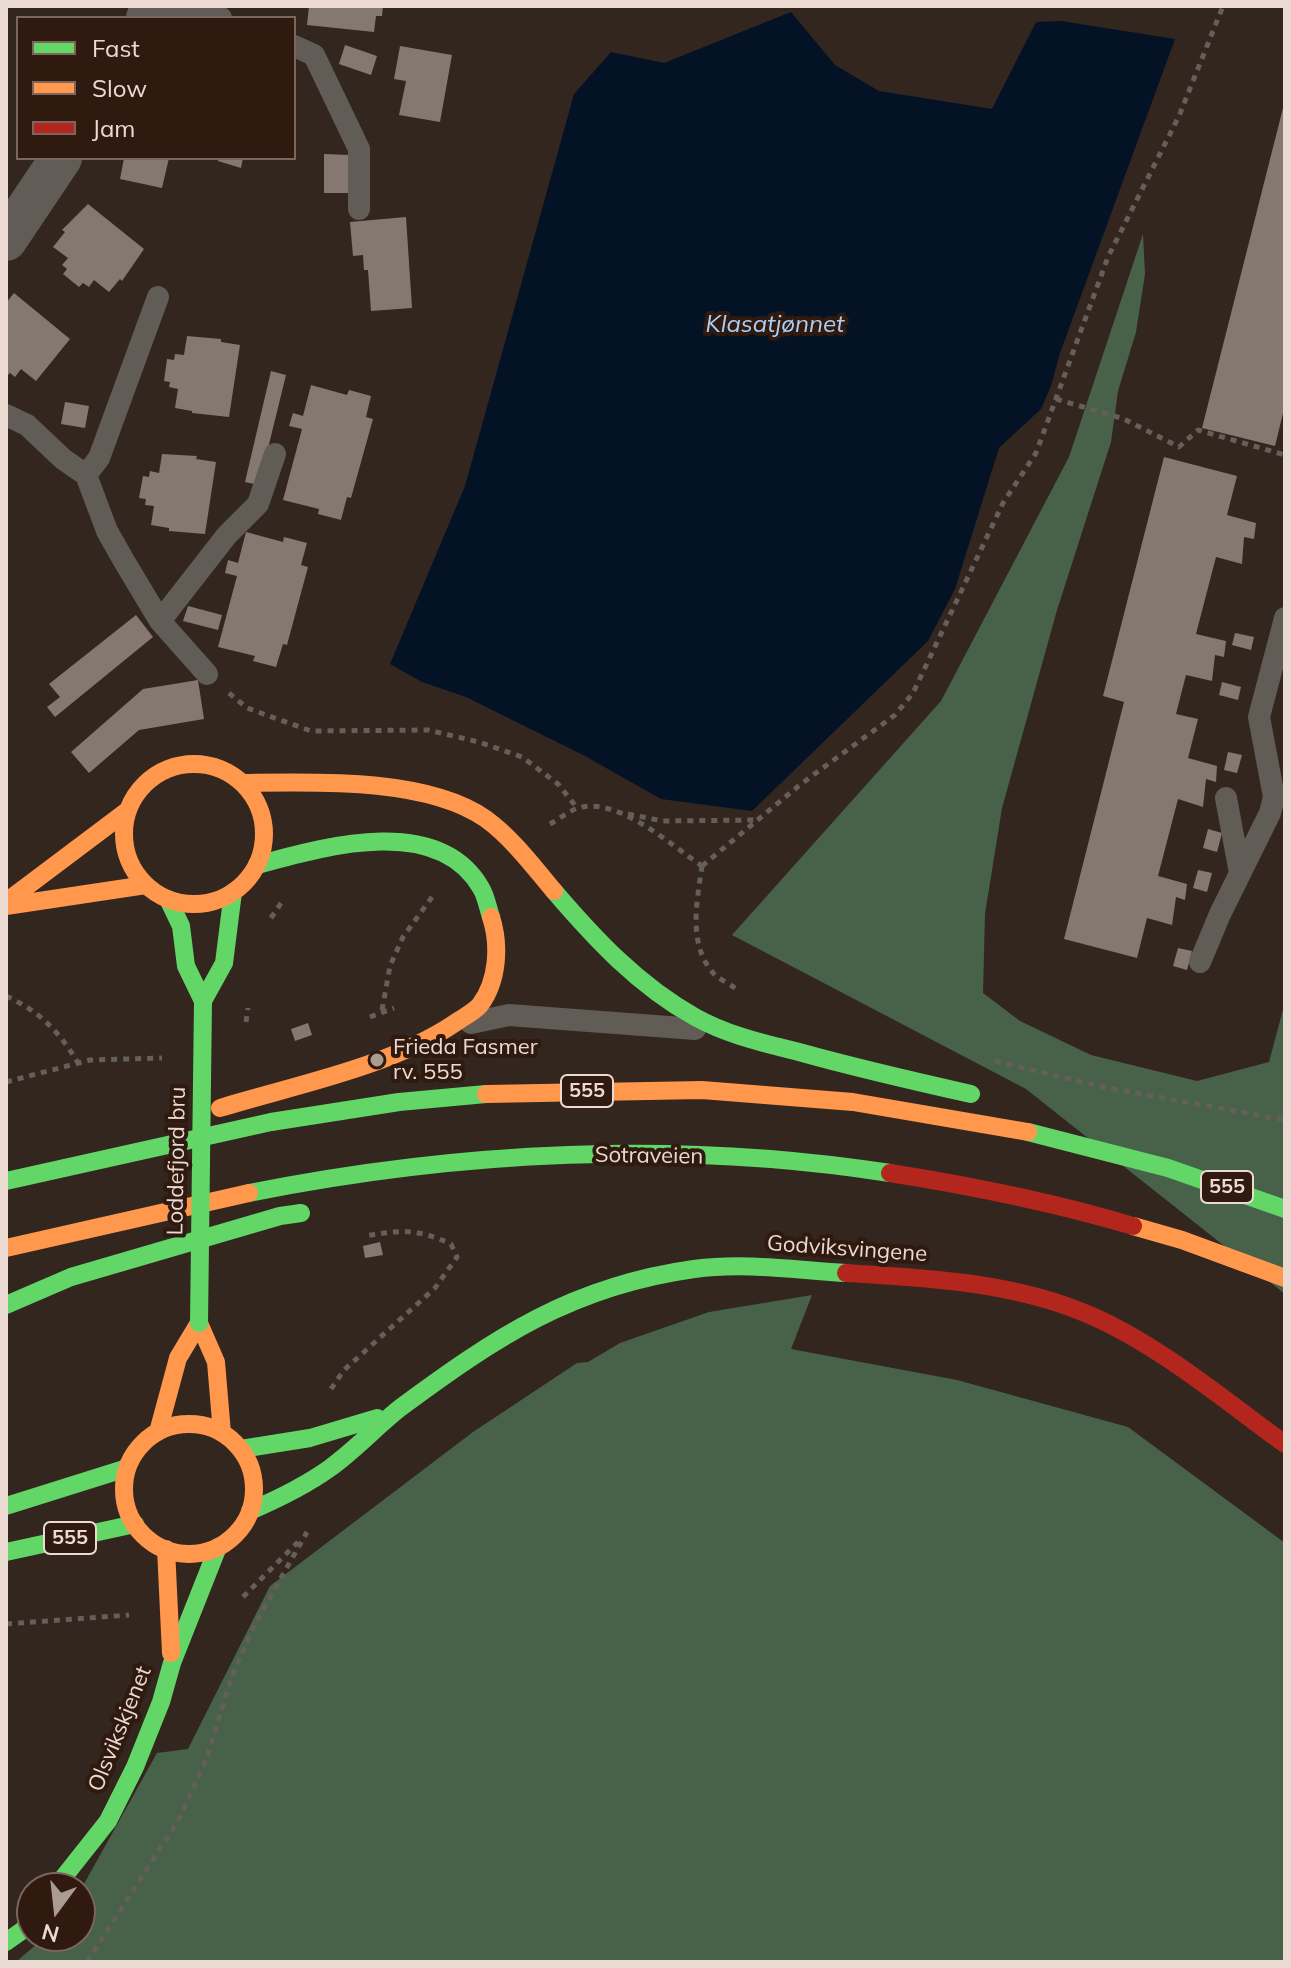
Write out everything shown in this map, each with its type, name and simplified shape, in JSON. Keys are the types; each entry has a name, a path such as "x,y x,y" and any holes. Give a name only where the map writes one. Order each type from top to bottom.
{"main road":[{"path":"182,764 220,768 243,783 256,801 263,822 264,844 257,865 247,880 233,892 202,903 168,899 146,885 133,869 126,851 124,831 127,811 142,787 164,770 182,764"},
{"path":"243,783 366,786 437,796 478,814 527,859 587,928 641,981 697,1018 740,1036 876,1073 995,1099"},
{"path":"6,904 127,811"},
{"path":"185,1117 387,1057 449,1028 477,1007 493,976 498,948 491,906 474,876 440,850 407,840 337,844 257,865"},
{"path":"6,904 146,885"},
{"path":"203,1001 224,963 233,892"},
{"path":"168,899 181,926 186,966 203,1001"},
{"name":"Loddefjord bru","path":"199,1323 203,1001"},
{"name":"555","path":"6,1181 271,1122 399,1102 512,1092 702,1090 853,1102 1040,1134 1168,1168 1285,1209"},
{"name":"555","path":"1122,1137 1168,1168"},
{"name":"Sotraveien","path":"6,1248 290,1185 411,1167 524,1157 638,1154 751,1158 902,1174 1051,1203 1179,1239 1285,1278"},
{"path":"680,1173 717,1157"},
{"path":"6,1305 71,1277 280,1216 324,1209"},
{"name":"Godviksvingene","path":"250,1511 291,1493 331,1467 398,1410 500,1337 550,1310 622,1283 696,1269 755,1267 925,1278 1025,1293 1092,1316 1164,1357 1285,1444"},
{"path":"158,1432 178,1358 199,1323"},
{"path":"199,1323 216,1362 222,1433"},
{"name":"Godviksvingene","path":"241,1449 278,1446 316,1438 398,1410"},
{"path":"179,1424 202,1425 222,1433 241,1449 251,1468 255,1490 243,1526 218,1547 201,1553 166,1549 148,1539 135,1524 124,1488 127,1468 139,1448 158,1432 179,1424"},
{"name":"555","path":"6,1506 127,1468"},
{"name":"555","path":"6,1552 135,1524"},
{"name":"Olsvikskjenet","path":"68,1872 108,1821 135,1767 218,1547"},
{"name":"Olsvikskjenet","path":"166,1549 172,1663"}],"street":[{"path":"6,240 60,160"}],"lane":[{"path":"176,6 214,16"},
{"path":"296,47 314,55 359,149 359,209"},
{"path":"86,475 99,458 158,297"},
{"path":"6,415 27,425 63,459 86,475 107,531 160,621 207,674"},
{"path":"160,621 227,535 258,504 275,454"},
{"path":"1200,962 1270,813 1274,797 1259,717 1285,618"},
{"path":"1226,798 1240,873"},
{"path":"449,1028 509,1015 681,1027 740,1036"}],"path":[{"path":"740,992 715,975 702,955 695,917 702,866 801,784 895,715 913,693 1003,503 1036,453 1108,257 1179,116 1223,6"},
{"path":"1056,399 1124,419 1179,447 1198,430 1285,455"},
{"path":"207,674 247,708 311,731 428,730 479,742 522,757 558,784 578,809"},
{"path":"539,831 578,809 597,806 663,821 758,820"},
{"path":"623,813 702,866"},
{"path":"267,923 288,893"},
{"path":"397,1007 382,1010 390,966 403,937 432,897"},
{"path":"248,1008 251,994"},
{"path":"6,996 30,1007 63,1039 78,1063"},
{"path":"981,1057 1103,1087 1285,1120"},
{"path":"6,1082 90,1060 164,1058"},
{"path":"329,1392 344,1370 435,1288 457,1257 451,1244 435,1236 405,1230 365,1236"},
{"path":"239,1601 313,1523"},
{"path":"87,1962 179,1819 206,1760 238,1663 255,1624 295,1557 301,1538"},
{"path":"6,1624 143,1614"}],"green space":[{"path":"1143,234 1145,274 1136,332 1118,391 1111,442 1057,610 1002,808 985,914 983,993 1020,1021 1091,1055 1197,1081 1269,1062 1285,1002 1285,1294 1026,1089 732,935 941,701 1069,457"},
{"path":"812,1295 791,1349 957,1380 1128,1427 1285,1543 1285,1962 16,1962 28,1952 96,1952 96,1872 91,1872 157,1753 188,1749 270,1586 473,1432 577,1363 588,1362 620,1343 709,1312"}],"water":[{"name":"Klasatjønnet","path":"791,12 835,65 879,91 992,109 1036,22 1061,21 1175,39 1060,353 1051,386 1041,409 999,448 955,589 928,641 752,811 661,799 585,756 466,697 422,682 390,664 465,486 574,94 611,52 664,63"}],"building":[{"path":"309,6 383,6 382,16 376,16 374,32 307,25"},
{"path":"345,45 377,56 371,75 339,64"},
{"path":"400,46 452,55 440,122 399,115 406,81 394,79"},
{"path":"1284,104 1285,405 1275,446 1202,428"},
{"path":"324,154 351,155 351,193 324,193"},
{"path":"124,160 169,160 162,188 120,179"},
{"path":"218,160 243,160 241,168"},
{"path":"88,204 144,249 122,281 120,279 109,292 94,280 89,287 83,283 79,287 63,274 67,269 62,265 68,258 53,247 65,232 62,230"},
{"path":"406,217 412,308 371,311 368,270 364,270 363,255 353,256 350,222"},
{"path":"14,293 70,339 36,381 21,369 15,377 10,373 6,377 6,303"},
{"path":"187,336 221,339 221,342 240,345 229,417 175,408 178,389 169,387 170,382 164,381 167,359 174,360 175,354 184,355"},
{"path":"271,371 286,375 259,485 245,482"},
{"path":"311,385 347,395 349,390 371,396 366,417 373,419 351,498 347,497 341,520 318,514 319,509 283,500 302,429 289,426 293,413 303,416"},
{"path":"65,402 89,406 85,428 61,424"},
{"path":"162,454 197,456 196,459 216,462 205,534 169,531 169,528 151,525 154,506 145,505 146,499 139,498 143,476 149,477 150,471 159,473"},
{"path":"1164,457 1237,476 1227,515 1256,523 1254,539 1244,537 1242,564 1216,557 1196,634 1226,641 1224,657 1215,655 1212,681 1186,675 1176,714 1198,719 1188,758 1217,766 1216,782 1206,779 1203,807 1178,799 1158,876 1187,884 1185,900 1176,897 1172,925 1147,918 1137,958 1064,939 1124,702 1103,696"},
{"path":"246,532 283,542 284,537 307,543 301,565 308,567 287,645 283,644 276,667 253,661 255,656 218,647 237,576 225,573 228,560 238,563"},
{"path":"188,606 222,615 218,630 183,621"},
{"path":"136,615 153,637 55,717 47,707 60,697 49,684"},
{"path":"1235,633 1254,637 1251,650 1232,645"},
{"path":"198,680 204,719 139,730 89,773 71,752 143,689"},
{"path":"1222,682 1241,687 1238,700 1219,695"},
{"path":"1228,752 1242,755 1237,773 1224,770"},
{"path":"1208,829 1222,833 1217,852 1203,848"},
{"path":"1198,870 1212,873 1207,892 1193,888"},
{"path":"1178,948 1192,951 1187,970 1173,966"},
{"path":"308,1023 312,1035 295,1041 291,1029"},
{"path":"380,1242 383,1255 365,1258 363,1246"}],"traffic: fast":[{"path":"257,865 346,845 409,843 437,850 462,865 481,888 491,917"},
{"path":"554,891 602,944 637,976 675,1005 707,1023 759,1042 971,1094"},
{"path":"203,1001 224,963 233,892"},
{"path":"168,899 181,926 186,966 203,1001"},
{"path":"199,1323 203,1001"},
{"path":"6,1181 271,1122 399,1102 486,1094"},
{"path":"1028,1132 1168,1168 1285,1209"},
{"path":"249,1193 408,1168 569,1155 730,1156 890,1173"},
{"path":"6,1305 71,1277 280,1216 301,1213"},
{"path":"250,1511 291,1492 330,1468 400,1408 469,1359 537,1318 573,1302 650,1277 694,1269 751,1266 846,1273"},
{"path":"241,1449 310,1438 377,1418"},
{"path":"6,1506 127,1468"},
{"path":"6,1552 135,1524"},
{"path":"68,1872 108,1821 135,1767 218,1547"},
{"path":"6,1942 16,1935"}],"traffic: slow":[{"path":"194,764 221,769 243,785 259,807 264,834 259,861 243,883 221,899 194,904 167,899 145,883 129,861 124,834 129,807 145,785 167,769 194,764"},
{"path":"243,783 368,785 401,789 461,805 486,819 505,835 554,891"},
{"path":"6,902 127,811"},
{"path":"6,906 146,885"},
{"path":"220,1108 372,1063 429,1038 471,1013 486,995 494,974 496,939 491,917"},
{"path":"486,1094 702,1090 853,1102 1028,1132"},
{"path":"6,1248 249,1193"},
{"path":"1133,1226 1182,1240 1285,1278"},
{"path":"199,1323 216,1362 222,1433"},
{"path":"158,1432 178,1358 199,1323"},
{"path":"189,1424 214,1429 235,1443 249,1464 254,1489 249,1514 235,1535 214,1549 189,1554 164,1549 143,1535 129,1514 124,1489 129,1464 143,1443 164,1429 189,1424"},
{"path":"166,1549 171,1653"}],"traffic: jam":[{"path":"890,1173 1012,1195 1133,1226"},
{"path":"846,1273 940,1280 1002,1289 1092,1316 1167,1358 1285,1444"}],"place":[{"name":"Frieda Fasmer rv. 555","path":"377,1060"}]}
